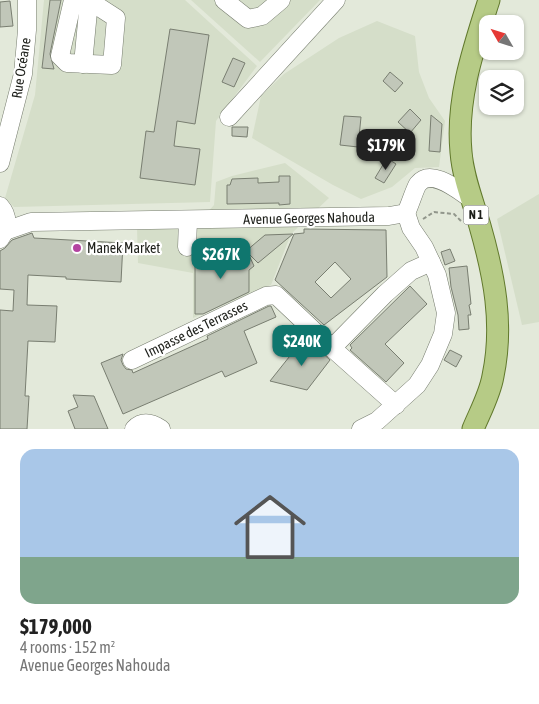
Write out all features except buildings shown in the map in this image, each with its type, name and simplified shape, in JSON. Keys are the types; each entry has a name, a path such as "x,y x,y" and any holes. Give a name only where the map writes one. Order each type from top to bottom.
{"main road":[{"name":"N 1","path":"473,429 493,377 499,336 497,297 479,222 470,198 461,154 459,116 466,75 489,0"}],"street":[{"name":"Rue Océane","path":"0,163 23,74 27,30 27,0"},
{"path":"73,0 60,56 67,63 83,64 112,65 116,18 89,0 83,64"},
{"path":"224,0 248,19 262,16 281,0"},
{"path":"229,117 336,0"},
{"path":"361,429 377,421 417,385 430,365 443,334 446,312 437,275 424,247 408,220 410,205 418,184 423,180 432,178 446,181 470,198"},
{"path":"2,208 7,224 2,235"},
{"name":"Avenue Georges Nahouda","path":"2,208 31,222"},
{"name":"Avenue Georges Nahouda","path":"2,235 31,222 389,216 408,220"},
{"path":"187,247 188,220"},
{"path":"332,348 385,294 411,271 431,262"},
{"name":"Impasse des Terrasses","path":"132,360 266,296 276,295 396,405"},
{"path":"134,429 140,424 148,423 161,429"}],"path":[{"path":"408,220 434,212 454,214 463,224 479,222"}],"shaded area":[{"path":"44,0 185,0 257,66 216,121 210,202 14,207 5,198 35,95"},
{"path":"191,0 320,0 260,62"},
{"path":"377,21 415,36 419,72 429,98 445,121 439,167 415,168 392,187 361,199 252,138 261,96 284,74 339,38"},
{"path":"285,163 329,198 291,234 271,285 193,318 193,273 138,263 137,228 192,229 214,205 216,182 232,176"},
{"path":"539,194 539,322 522,325 497,219"}],"place":[{"name":"Manek Market","path":"77,248"}]}
